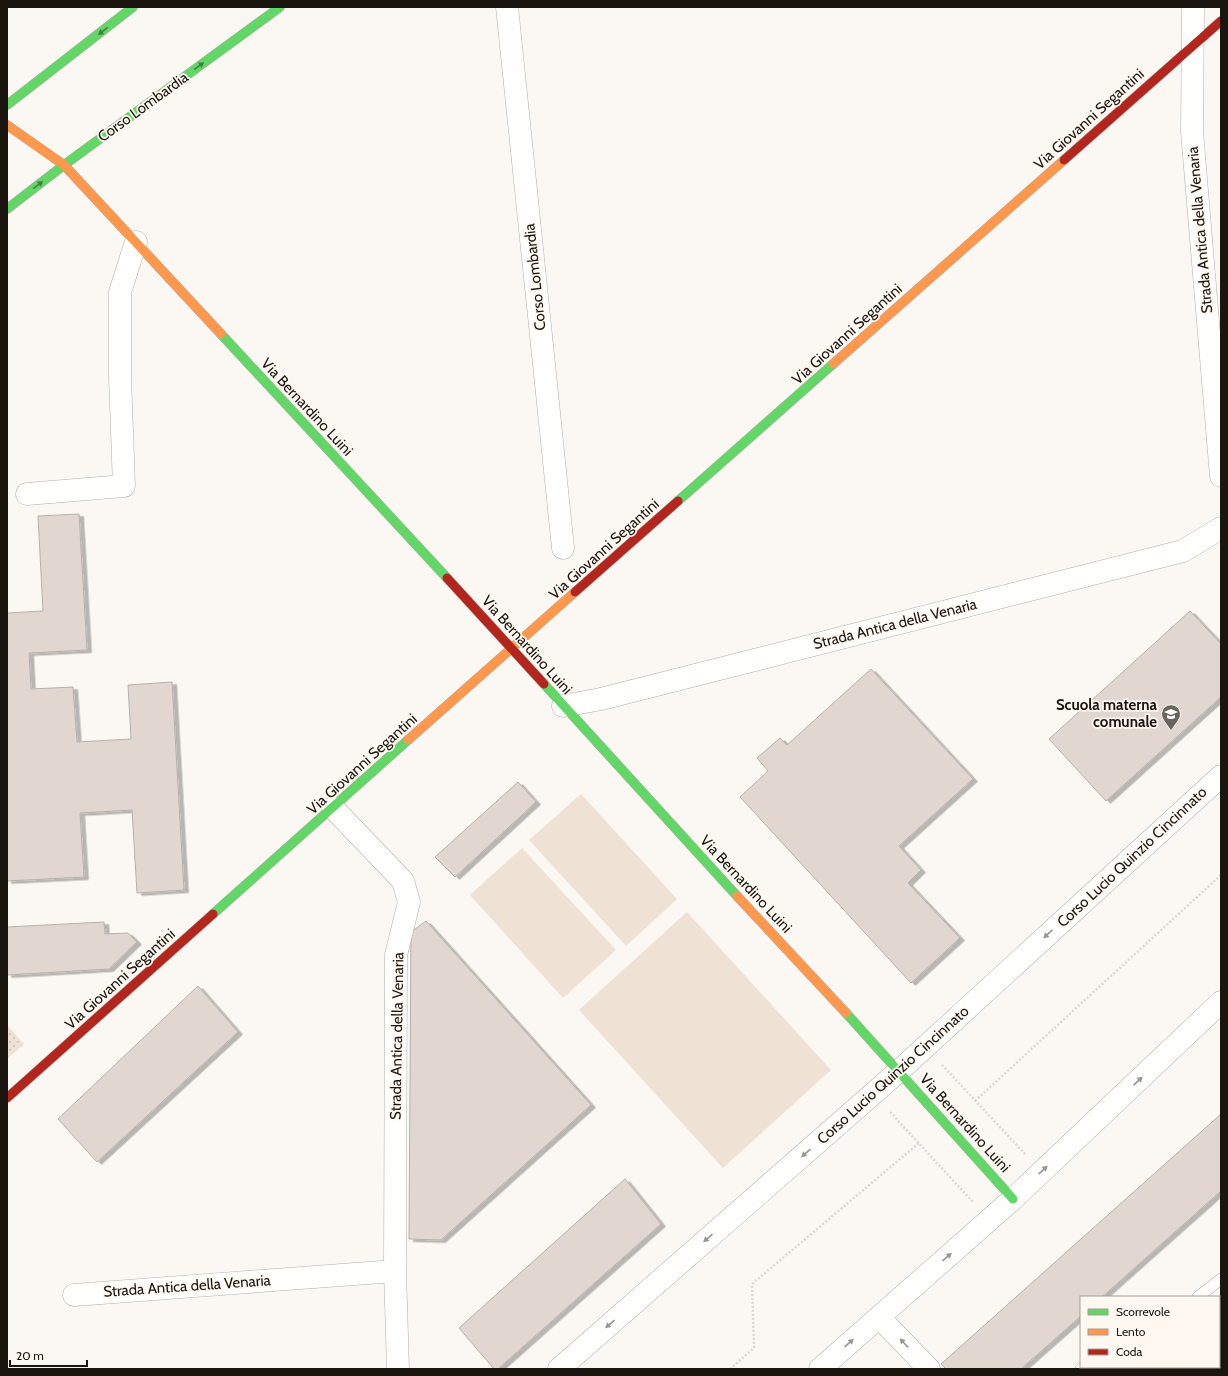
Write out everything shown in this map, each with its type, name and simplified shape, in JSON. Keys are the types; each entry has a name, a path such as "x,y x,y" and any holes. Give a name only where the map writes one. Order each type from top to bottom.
{"street":[{"path":"7,105 133,7"},
{"name":"Corso Lombardia","path":"7,209 64,165 280,7"},
{"name":"Corso Lombardia","path":"507,7 563,548"},
{"name":"Strada Antica della Venaria","path":"1192,7 1192,132 1221,476"},
{"name":"Via Giovanni Segantini","path":"7,1098 512,648 1193,45 1221,22"},
{"name":"Via Bernardino Luini","path":"7,125 64,165 512,648 563,706 899,1071 1013,1199"},
{"path":"27,494 124,486 120,377 120,292 136,242"},
{"name":"Strada Antica della Venaria","path":"563,706 601,700 1184,551 1221,528"},
{"name":"Corso Lucio Quinzio Cincinnato","path":"559,1369 899,1071 1221,776"},
{"name":"Strada Antica della Venaria","path":"333,808 403,881 409,902 396,955 395,1271 398,1369"},
{"path":"820,1369 1013,1199 1221,1002"},
{"name":"Strada Antica della Venaria","path":"74,1295 395,1271"},
{"path":"880,1317 929,1369"}],"lane":[{"path":"1199,1296 1221,1279"}],"path":[{"path":"975,1101 1221,875"},
{"path":"925,1047 1042,1172"},
{"path":"873,1094 920,1143 989,1220"},
{"path":"730,1369 754,1348 752,1284 920,1143"}],"shaded area":[{"path":"581,794 677,899 626,946 529,840"},
{"path":"522,848 616,950 563,998 470,895"},
{"path":"687,912 831,1070 723,1168 579,1010"},
{"path":"7,1025 24,1044 7,1059"}],"building":[{"path":"79,514 87,650 29,653 31,689 73,687 77,742 131,739 128,685 172,682 184,890 137,893 132,810 80,813 84,877 7,881 7,613 43,611 38,516"},
{"path":"1190,611 1221,644 1221,697 1106,801 1049,739"},
{"path":"871,669 973,779 899,846 921,870 908,883 960,938 911,983 740,797 768,771 757,758 780,738 787,745"},
{"path":"518,782 536,802 455,877 435,857"},
{"path":"426,921 591,1105 441,1240 409,1239 411,932"},
{"path":"104,922 105,934 128,933 137,942 109,969 7,975 7,927"},
{"path":"198,986 238,1032 97,1162 58,1119"},
{"path":"1221,1114 1221,1191 1103,1296 1080,1296 1080,1317 1021,1369 946,1369 941,1364"},
{"path":"625,1179 661,1224 498,1369 494,1369 459,1328"},
{"path":"1221,1347 1221,1369 1197,1369 1220,1368"}],"traffic: fast":[{"path":"7,105 133,7"},
{"path":"7,209 64,165 280,7"},
{"path":"221,334 447,578"},
{"path":"678,501 833,364"},
{"path":"544,684 737,896"},
{"path":"213,914 408,740"},
{"path":"846,1013 1013,1199"}],"traffic: slow":[{"path":"7,125 64,165 221,334"},
{"path":"833,364 1064,160"},
{"path":"408,740 575,592"},
{"path":"737,896 846,1013"}],"traffic: jam":[{"path":"1064,160 1221,21"},
{"path":"575,592 678,501"},
{"path":"447,578 544,684"},
{"path":"7,1098 213,914"}],"place":[{"name":"Scuola materna comunale","path":"1171,731"}]}
